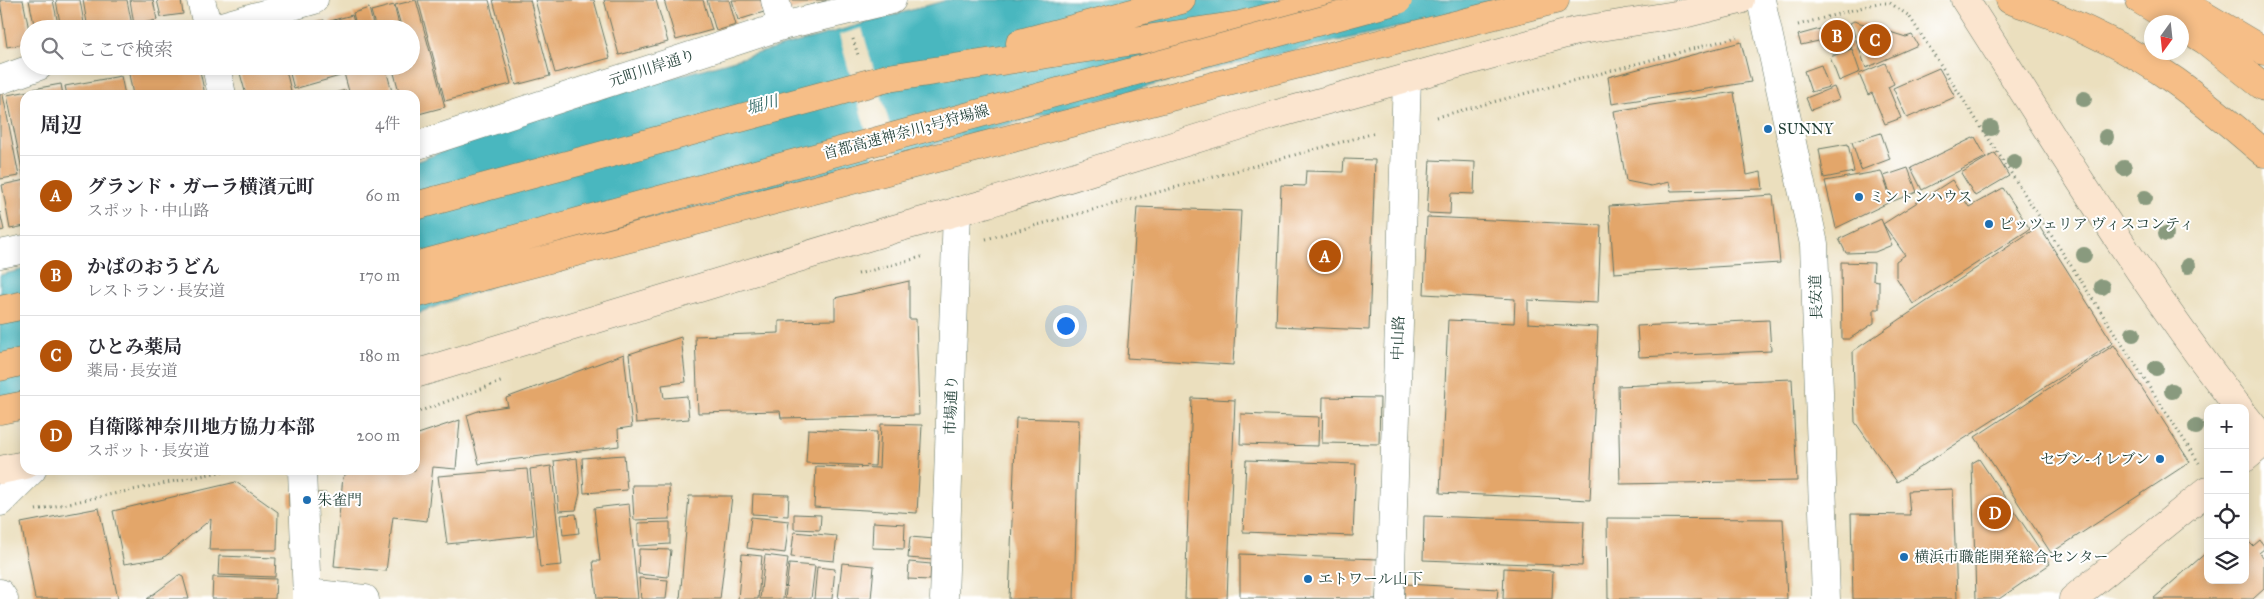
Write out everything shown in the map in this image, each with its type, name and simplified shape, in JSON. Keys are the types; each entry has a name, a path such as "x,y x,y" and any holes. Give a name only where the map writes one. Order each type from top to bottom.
{"highway":[{"path":"420,205 1181,0"},
{"path":"888,78 1240,25 1339,0"},
{"name":"首都高速神奈川3号狩場線","path":"420,265 1398,0"},
{"path":"420,293 1254,74 1555,0"},
{"path":"2010,0 2046,12 2120,48 2174,80 2264,153"},
{"path":"2140,0 2165,15"},
{"path":"2178,0 2264,51"},
{"path":"2189,30 2206,41 2264,87"},
{"path":"0,310 20,306"},
{"path":"0,367 20,362"},
{"path":"0,410 20,406"}],"street":[{"path":"201,0 207,20"},
{"path":"242,20 314,0"},
{"path":"775,0 782,26"},
{"name":"元町川岸通り","path":"420,144 782,26 892,0"},
{"path":"420,372 957,210 988,203 1270,116 1576,31 1688,13 1740,0"},
{"name":"長安道","path":"1761,0 1814,244 1826,599"},
{"path":"1965,0 2117,236 2190,344 2235,404"},
{"path":"0,80 20,73"},
{"path":"218,75 221,90"},
{"name":"中山路","path":"1390,599 1407,78"},
{"name":"市場通り","path":"944,599 957,210"},
{"path":"0,254 20,250"},
{"path":"2249,421 2264,441 2249,454"},
{"path":"0,470 20,466"},
{"path":"0,502 27,475"},
{"path":"302,475 307,596 366,599"},
{"path":"2073,599 2204,478"},
{"path":"0,593 4,599"}],"path":[{"path":"1788,27 1878,3 1890,3 1910,16 2197,459 2204,478"},
{"path":"980,241 1743,35"},
{"path":"33,511 205,475"}],"water":[{"name":"堀川","path":"947,0 1501,0 1405,26 1224,66 744,196 420,312 420,160 540,115"},
{"path":"20,270 20,411 0,415 0,275"}],"pier":[{"path":"862,28 899,157 875,163 839,35"}],"building":[{"path":"0,0 23,0 27,20 20,20 20,45 7,47"},
{"path":"29,0 53,0 57,20 33,20"},
{"path":"56,0 80,0 83,20 59,20"},
{"path":"83,0 127,0 131,20 86,20"},
{"path":"130,0 153,0 157,20 133,20"},
{"path":"157,0 181,0 183,14 161,17"},
{"path":"416,0 445,107 420,114 420,90 399,90 394,75 420,75 420,20 399,20 395,5"},
{"path":"418,0 489,0 511,84 445,101"},
{"path":"493,0 530,0 550,76 516,85"},
{"path":"535,0 594,0 610,58 555,73"},
{"path":"604,0 656,0 668,42 619,55"},
{"path":"664,0 703,0 712,30 676,40"},
{"path":"707,0 729,0 736,25 716,31"},
{"path":"732,0 761,0 764,12 738,20"},
{"path":"786,0 826,0 826,1 789,11"},
{"path":"394,5 398,20 374,20 371,11"},
{"path":"369,8 372,20 355,20 353,13"},
{"path":"352,15 353,20 334,20"},
{"path":"1854,21 1906,37 1912,35 1918,45 1866,68 1850,23"},
{"path":"1843,23 1852,48 1833,54 1824,30"},
{"path":"1820,29 1823,40 1801,45 1798,35"},
{"path":"1741,42 1751,82 1612,104 1608,77"},
{"path":"1852,49 1860,72 1839,81 1830,57"},
{"path":"1885,63 1894,84 1888,87 1901,118 1885,124 1872,93 1868,95 1859,74"},
{"path":"1821,65 1829,87 1811,92 1804,71"},
{"path":"1939,68 1955,97 1907,118 1893,88"},
{"path":"129,75 201,75 204,90 132,90"},
{"path":"240,75 287,75 291,90 245,90"},
{"path":"290,75 340,76 294,89"},
{"path":"344,75 387,75 392,90 349,90"},
{"path":"121,76 124,90 66,90 65,86"},
{"path":"61,84 62,90 33,90"},
{"path":"1834,87 1839,99 1811,110 1806,98"},
{"path":"2,90 19,176 0,179 0,91"},
{"path":"1734,92 1747,175 1761,172 1763,189 1671,191 1669,182 1651,186 1626,181 1614,111"},
{"path":"20,93 20,160 7,95"},
{"path":"1881,133 1890,159 1861,170 1852,142"},
{"path":"1975,137 1986,157 1922,190 1911,168"},
{"path":"1848,144 1854,172 1824,178 1819,149"},
{"path":"1995,153 2009,176 1975,196 1961,173"},
{"path":"1344,159 1375,160 1369,330 1276,326 1281,185 1305,186 1306,171 1343,172"},
{"path":"1430,160 1475,162 1474,194 1451,193 1450,214 1427,213"},
{"path":"1908,168 1917,192 1893,201 1884,176"},
{"path":"1881,171 1892,201 1836,228 1825,181"},
{"path":"1952,180 1969,207 2003,188 2030,229 1913,304 1896,277 1896,261 1905,255 1883,224"},
{"path":"20,181 20,227 10,229 2,185"},
{"path":"1773,195 1780,263 1614,273 1609,206"},
{"path":"1137,207 1241,211 1233,365 1127,358"},
{"path":"0,212 4,230 0,231"},
{"path":"1427,217 1601,225 1598,303 1528,300 1528,323 1598,327 1590,500 1440,493 1448,320 1514,323 1515,299 1424,294"},
{"path":"1881,219 1892,245 1875,252 1846,253 1839,239"},
{"path":"2039,226 2113,343 1897,482 1855,422 1853,351"},
{"path":"1841,262 1874,263 1873,280 1879,281 1879,309 1874,309 1874,323 1849,339 1842,339"},
{"path":"909,281 909,319 916,319 919,415 781,418 780,411 698,413 695,336 779,333 779,321 835,320 835,298"},
{"path":"1769,320 1771,351 1639,357 1637,326"},
{"path":"681,337 686,382 662,385 664,398 687,396 689,419 636,423 629,354"},
{"path":"2114,345 2190,462 2051,553 1975,437"},
{"path":"624,354 632,427 618,429 619,446 479,464 467,415 481,410 508,406 506,398"},
{"path":"1792,379 1797,481 1620,484 1618,386"},
{"path":"1323,397 1380,398 1379,444 1322,443"},
{"path":"1192,398 1235,400 1227,599 1185,599"},
{"path":"1241,414 1319,417 1318,446 1240,444"},
{"path":"1016,418 1079,420 1074,599 1009,599"},
{"path":"460,420 456,469 433,467 427,521 393,517 386,571 334,566 343,477 345,475 420,475 420,433"},
{"path":"881,424 922,425 917,513 814,507 816,466 879,468"},
{"path":"808,429 877,432 875,466 806,463"},
{"path":"624,455 627,490 584,493 582,458"},
{"path":"577,458 580,493 576,510 559,511 554,461"},
{"path":"1979,459 2050,564 1999,599 1976,599 1972,463"},
{"path":"1246,460 1356,464 1353,536 1243,532"},
{"path":"551,466 562,565 540,567 530,469"},
{"path":"527,469 534,535 447,544 438,476"},
{"path":"236,482 278,512 277,550 209,550 211,519 163,558 124,564 113,511"},
{"path":"632,485 669,485 670,519 634,520"},
{"name":"横浜市職能開発総合センター","path":"1953,489 1957,599 1853,599 1851,514 1910,515 1908,491"},
{"name":"朱雀門","path":"289,493 326,493 326,506 289,506"},
{"path":"753,494 789,495 788,516 752,514"},
{"path":"689,496 732,496 720,599 680,599"},
{"path":"629,504 638,599 597,598 593,561 600,561 594,508"},
{"path":"99,508 118,599 35,599 21,523"},
{"path":"576,514 579,533 563,535 561,515"},
{"path":"794,514 821,515 820,530 794,529"},
{"path":"1424,516 1584,521 1582,566 1423,560"},
{"path":"751,517 789,521 785,553 747,548"},
{"path":"1607,518 1783,519 1787,599 1608,599"},
{"path":"670,522 670,544 638,546 638,523"},
{"path":"873,522 905,524 904,549 872,548"},
{"path":"794,532 837,536 834,561 791,557"},
{"path":"910,537 935,539 933,560 908,558"},
{"path":"2260,540 2264,546 2264,549 2259,553 2264,559 2264,589 2253,599 2153,599 2204,554 2204,584 2249,584 2249,542 2253,546"},
{"path":"639,549 671,550 668,577 638,574"},
{"path":"742,554 762,556 758,599 738,599"},
{"name":"エトワール山下","path":"1240,554 1378,559 1376,599 1240,598"},
{"path":"765,555 788,558 783,599 760,599"},
{"path":"219,556 276,558 275,577 218,575"},
{"path":"909,562 931,564 930,580 908,579"},
{"path":"842,563 874,566 871,599 838,599"},
{"path":"789,564 815,566 811,599 785,599"},
{"path":"817,567 835,569 832,599 814,599"},
{"path":"1504,568 1553,571 1552,599 1503,599"},
{"path":"179,575 183,577 189,599 147,599"},
{"path":"213,577 276,579 275,599 212,599"},
{"path":"639,578 668,580 666,599 641,599"},
{"path":"1405,584 1498,589 1497,599 1404,599"}],"place":[{"name":"かばのおうどん","path":"1837,36"},
{"name":"ひとみ薬局","path":"1875,40"},
{"name":"SUNNY","path":"1768,129"},
{"name":"ミントンハウス","path":"1859,197"},
{"name":"ピッツェリア ヴィスコンティ","path":"1989,224"},
{"name":"グランド・ガーラ横濱元町","path":"1325,256"},
{"name":"セブン-イレブン","path":"2160,459"},
{"name":"朱雀門","path":"307,500"},
{"name":"自衛隊神奈川地方協力本部","path":"1995,513"},
{"name":"横浜市職能開発総合センター","path":"1904,557"},
{"name":"エトワール山下","path":"1308,579"}]}
